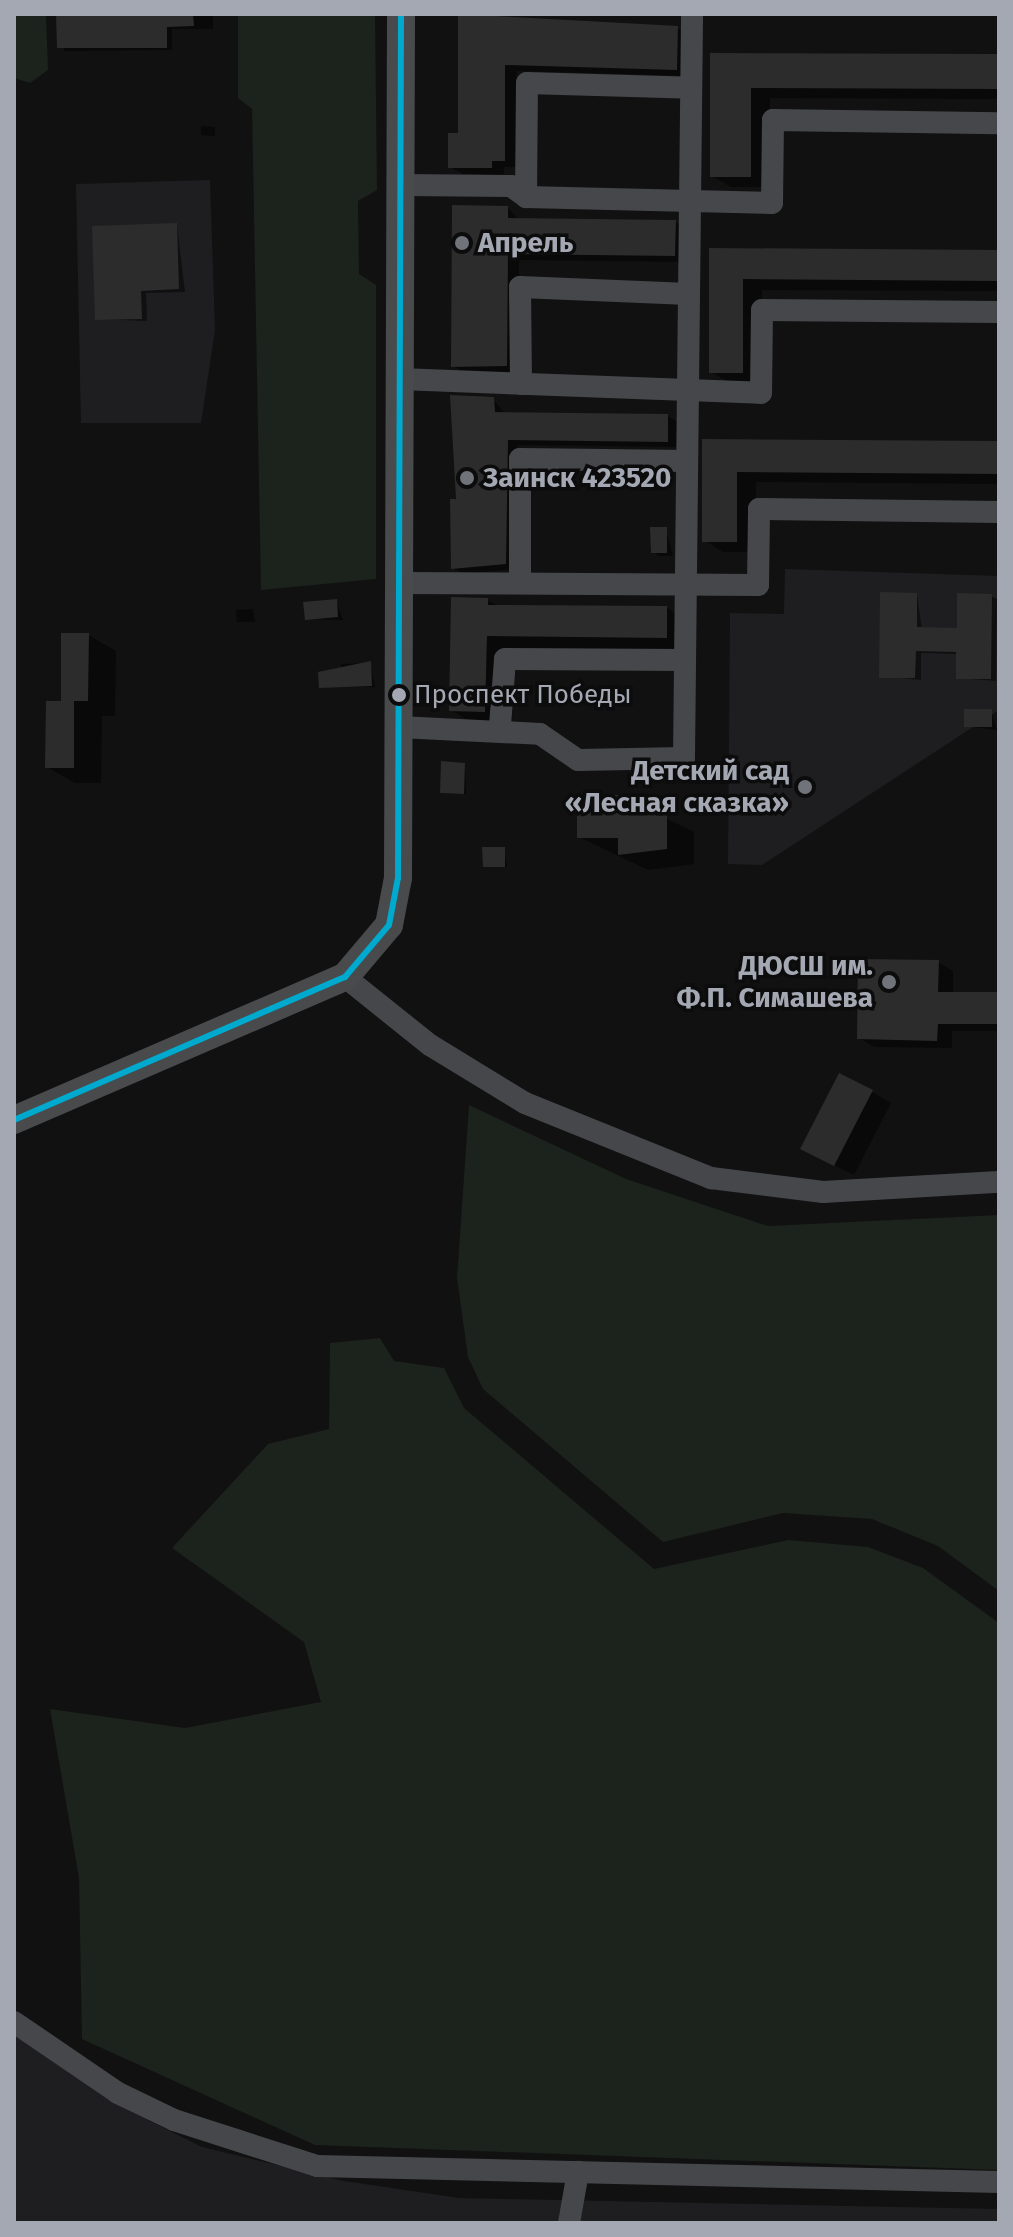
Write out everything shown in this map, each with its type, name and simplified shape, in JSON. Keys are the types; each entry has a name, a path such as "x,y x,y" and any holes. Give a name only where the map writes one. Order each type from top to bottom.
{"main road":[{"path":"14,1120 345,977 383,937 395,903 399,727 401,14"}],"street":[{"path":"399,727 500,726 540,734 578,760 684,758 692,14"},
{"path":"526,197 527,83 691,88"},
{"path":"401,185 511,186 526,197 772,203 773,120 999,123"},
{"path":"521,384 520,287 689,294"},
{"path":"400,379 761,393 762,310 999,312"},
{"path":"520,583 520,459 687,461"},
{"path":"399,583 758,585 759,509 999,512"},
{"path":"500,726 505,659 685,660"},
{"path":"345,977 430,1045 525,1103 711,1178 823,1192 999,1182"},
{"path":"14,2022 118,2093 262,2153 317,2166 999,2182"},
{"path":"569,2223 578,2172"}],"shaded area":[{"path":"15,14 46,14 48,70 30,83 14,78"},
{"path":"238,14 375,16 377,190 358,201 359,274 376,285 376,579 261,590 252,109 238,98"},
{"path":"210,180 215,330 201,423 81,423 76,184"},
{"name":"Детский сад «Лесная сказка»","path":"785,569 999,576 999,710 762,865 728,864 730,613 784,614"},
{"path":"469,1105 626,1179 768,1226 999,1215 999,1591 938,1546 872,1519 783,1513 663,1542 483,1389 468,1357 457,1278"},
{"path":"380,1338 394,1361 444,1368 464,1408 654,1569 788,1540 868,1547 923,1568 999,1623 999,2170 315,2145 82,2039 79,1878 50,1709 185,1728 321,1702 304,1642 172,1548 268,1444 329,1429 330,1343"},
{"path":"14,2031 118,2105 202,2147 344,2181 459,2198 999,2209 999,2223 14,2223"}],"building":[{"path":"56,14 193,14 194,26 167,27 167,48 57,48"},
{"path":"458,14 678,26 677,70 505,65 505,161 492,161 492,168 448,168 448,133 458,133"},
{"path":"710,53 999,54 999,89 751,88 751,177 710,177"},
{"path":"452,205 508,206 508,218 676,220 675,256 508,254 507,366 451,367"},
{"path":"177,223 179,289 141,291 142,319 95,320 92,226"},
{"path":"709,248 999,250 999,281 743,279 743,373 709,373"},
{"path":"450,395 494,397 495,412 668,414 668,442 508,440 506,564 451,569 450,499 456,499"},
{"path":"702,439 999,441 999,474 737,472 737,542 702,542"},
{"path":"650,527 667,527 667,553 651,553"},
{"path":"880,592 917,593 917,627 957,628 957,593 992,594 991,679 956,679 956,652 916,651 915,678 879,678"},
{"path":"451,597 488,598 488,605 667,606 667,638 487,636 485,712 449,711"},
{"path":"337,599 338,617 305,620 303,602"},
{"path":"61,633 89,633 88,701 74,701 74,768 45,768 46,701 61,701"},
{"path":"371,661 372,686 319,688 318,672"},
{"path":"964,709 992,709 992,727 964,727"},
{"path":"441,761 465,763 464,794 440,793"},
{"path":"602,795 623,795 623,814 667,814 667,849 618,855 618,838 577,838 577,801 602,802"},
{"path":"482,847 505,847 505,867 483,867"},
{"path":"858,959 939,960 938,992 999,992 999,1024 938,1024 937,1041 857,1039"},
{"path":"839,1073 873,1090 834,1166 800,1149"}],"transit line":[{"path":"14,1120 345,977 389,925 398,878 401,14"}],"place":[{"name":"Апрель","path":"462,243"},
{"name":"Заинск 423520","path":"467,478"},
{"name":"Проспект Победы","path":"399,695"},
{"name":"Детский сад «Лесная сказка»","path":"805,787"},
{"name":"ДЮСШ им. Ф.П. Симашева","path":"889,982"}]}
